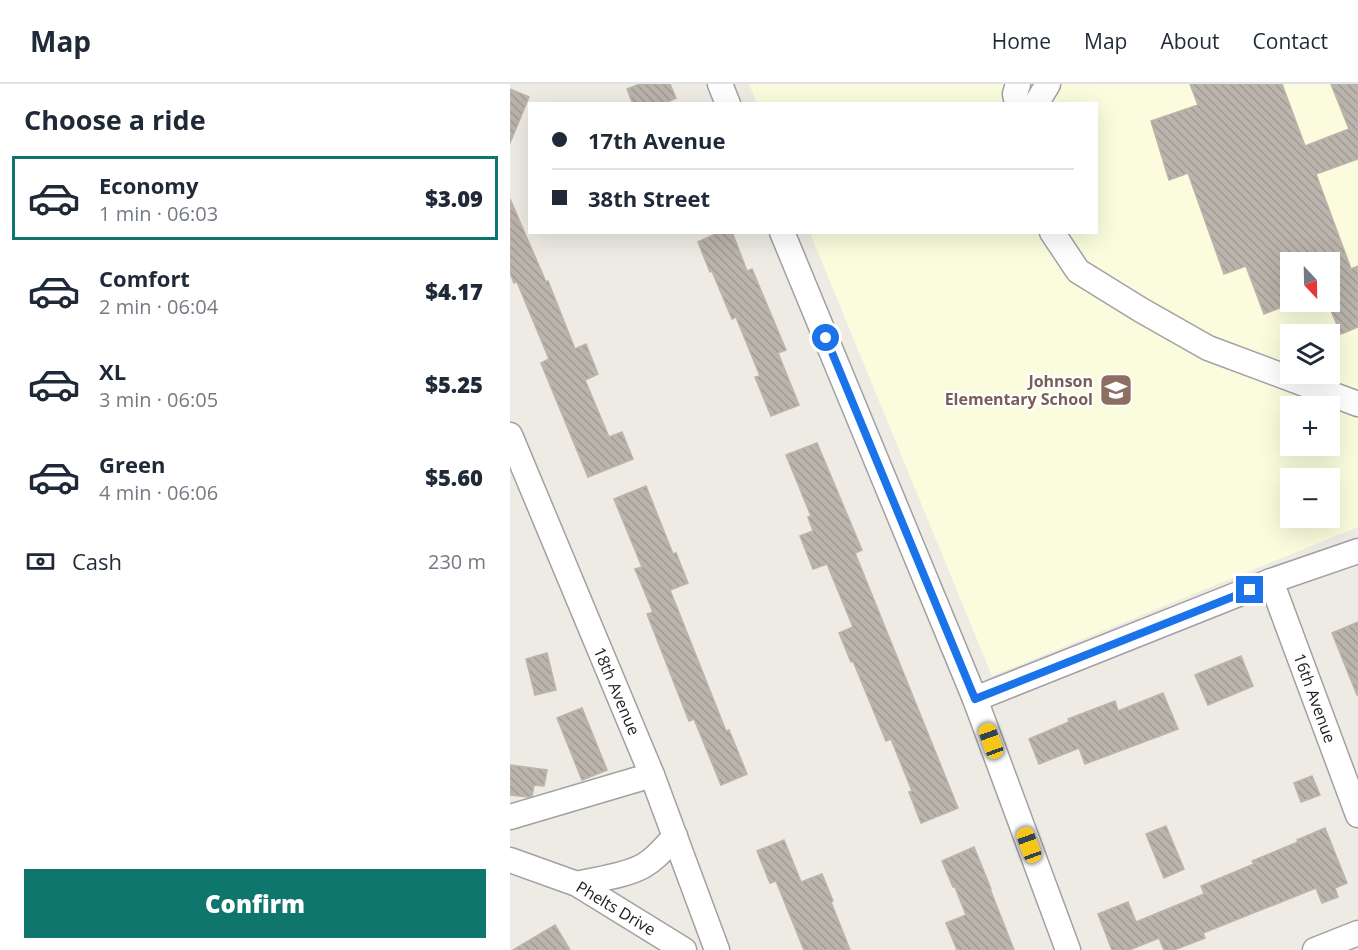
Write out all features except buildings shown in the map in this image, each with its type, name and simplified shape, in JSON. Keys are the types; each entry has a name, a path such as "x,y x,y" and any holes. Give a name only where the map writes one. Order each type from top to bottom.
{"street":[{"path":"720,84 727,102"},
{"path":"1017,102 1015,94 1018,84"},
{"path":"1037,102 1048,84"},
{"path":"783,234 975,699 1068,950"},
{"path":"1053,234 1078,271 1208,348 1358,404"},
{"name":"18th Avenue","path":"510,435 652,776 717,950"},
{"path":"975,699 1271,581 1358,551"},
{"name":"16th Avenue","path":"1271,581 1358,815"},
{"path":"510,817 652,776"},
{"path":"577,884 642,867 658,855 675,836"},
{"name":"Phelts Drive","path":"510,860 577,884 684,950"},
{"path":"1316,950 1358,933"}],"shaded area":[{"name":"Johnson Elementary School","path":"749,84 1358,84 1358,527 992,676 810,234 1098,234 1098,102 757,102"}],"place":[{"name":"Johnson Elementary School","path":"1116,390"}],"route":[{"path":"826,338 975,699 1250,590"}]}
